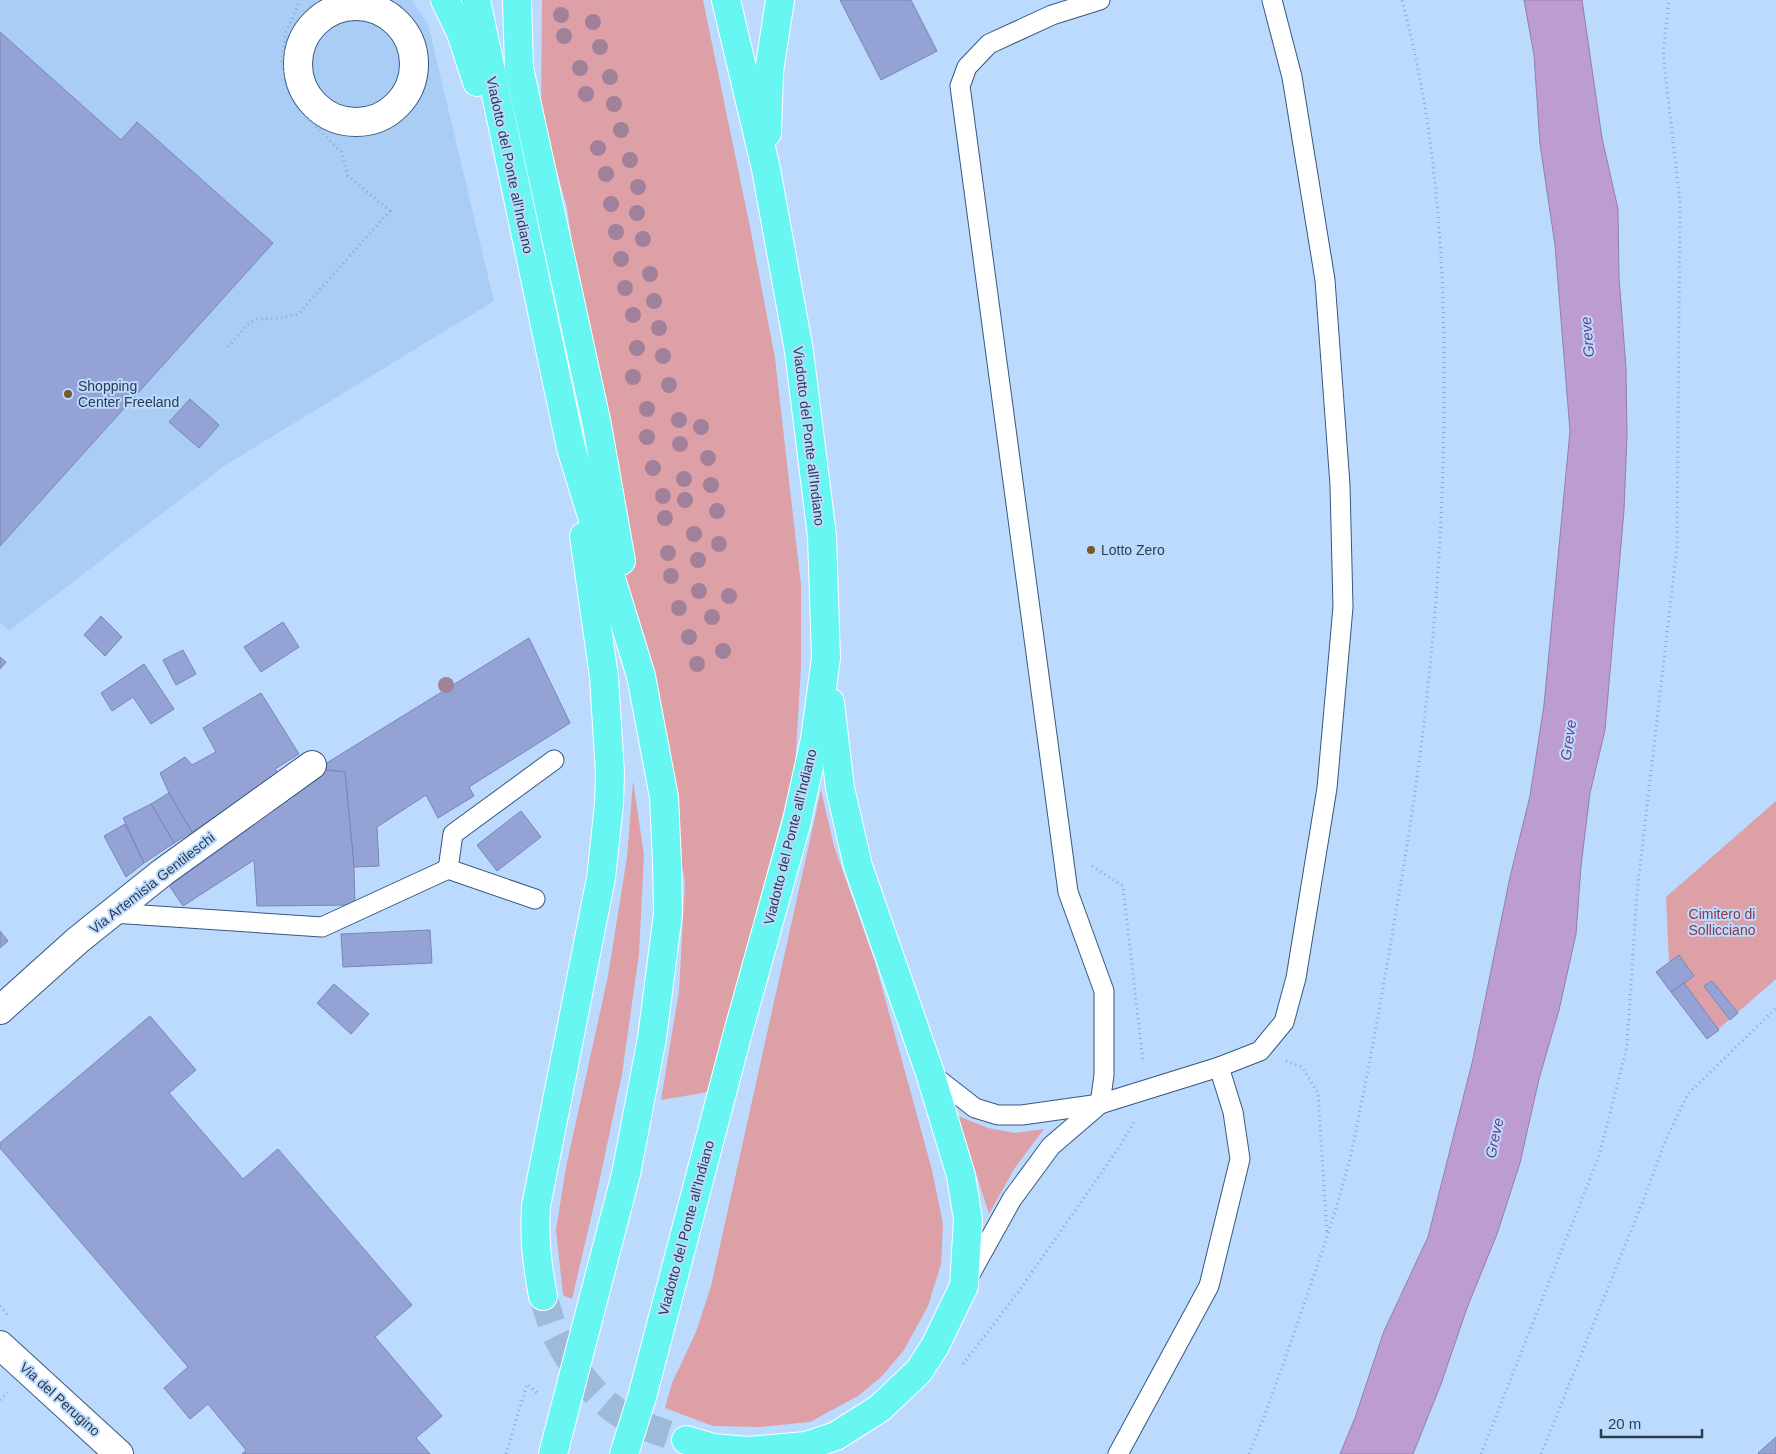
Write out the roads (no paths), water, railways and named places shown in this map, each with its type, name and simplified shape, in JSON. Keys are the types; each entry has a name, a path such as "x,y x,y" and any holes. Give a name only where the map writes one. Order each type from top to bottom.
{"highway":[{"path":"445,0 453,14 471,60 526,241"},
{"name":"Viadotto del Ponte all'Indiano","path":"476,0 571,448 641,676"},
{"name":"Viadotto del Ponte all'Indiano","path":"517,0 520,68 597,425 664,797 667,862 668,914 652,1038 626,1174 553,1454"},
{"name":"Viadotto del Ponte all'Indiano","path":"624,1454 642,1397 737,1036 797,821 815,739 826,658 822,536 800,352 766,169 726,0"},
{"path":"766,169 769,72 780,0"},
{"path":"544,1296 536,1261 534,1233 536,1206 601,878 610,773 604,677 571,448"},
{"path":"686,1440 713,1448 748,1451 806,1446 836,1436 880,1408 919,1371 935,1346 964,1286 968,1219 961,1176 930,1073 858,866 840,788 826,658"}],"street":[{"path":"362,4 388,16 402,29 411,46 414,65 411,84 401,101 386,114 369,121 349,122 331,116 315,105 304,90 298,71 299,52 306,34 312,6 334,10 362,4"},
{"name":"Via Artemisia Gentileschi","path":"0,1010 78,940 163,872 312,765"},
{"name":"Via del Perugino","path":"0,1345 120,1454"}],"lane":[{"path":"734,0 735,39"},
{"path":"964,1286 1012,1199 1051,1146 1100,1104 1104,1075 1104,991 1068,892 960,86 967,66 989,44 1052,15 1100,0"},
{"path":"930,1073 975,1108 998,1115 1022,1115 1100,1104 1219,1067 1260,1051 1284,1022 1296,978 1327,788 1343,607 1340,485 1325,280 1292,77 1272,0"},
{"path":"448,869 453,834 554,760"},
{"path":"112,913 322,927 448,869 535,899"},
{"path":"1118,1454 1209,1286 1240,1159 1233,1112 1219,1067"}],"water":[{"name":"Greve","path":"1524,0 1582,0 1602,138 1618,209 1619,277 1626,368 1627,436 1624,510 1605,730 1590,793 1581,866 1576,934 1559,1010 1539,1079 1520,1163 1497,1234 1467,1308 1441,1384 1413,1454 1340,1454 1355,1418 1384,1331 1428,1237 1473,1059 1510,877 1530,796 1544,705 1570,431 1555,245 1540,144 1534,55"}],"tunnel":[{"path":"543,1296 553,1328 561,1344 582,1377 600,1397 609,1406 635,1422 686,1440"}],"place":[{"name":"Shopping Center Freeland","path":"68,394"},
{"name":"Lotto Zero","path":"1091,550"}],"park label":[{"name":"Cimitero di Sollicciano","path":"1722,922"}]}
